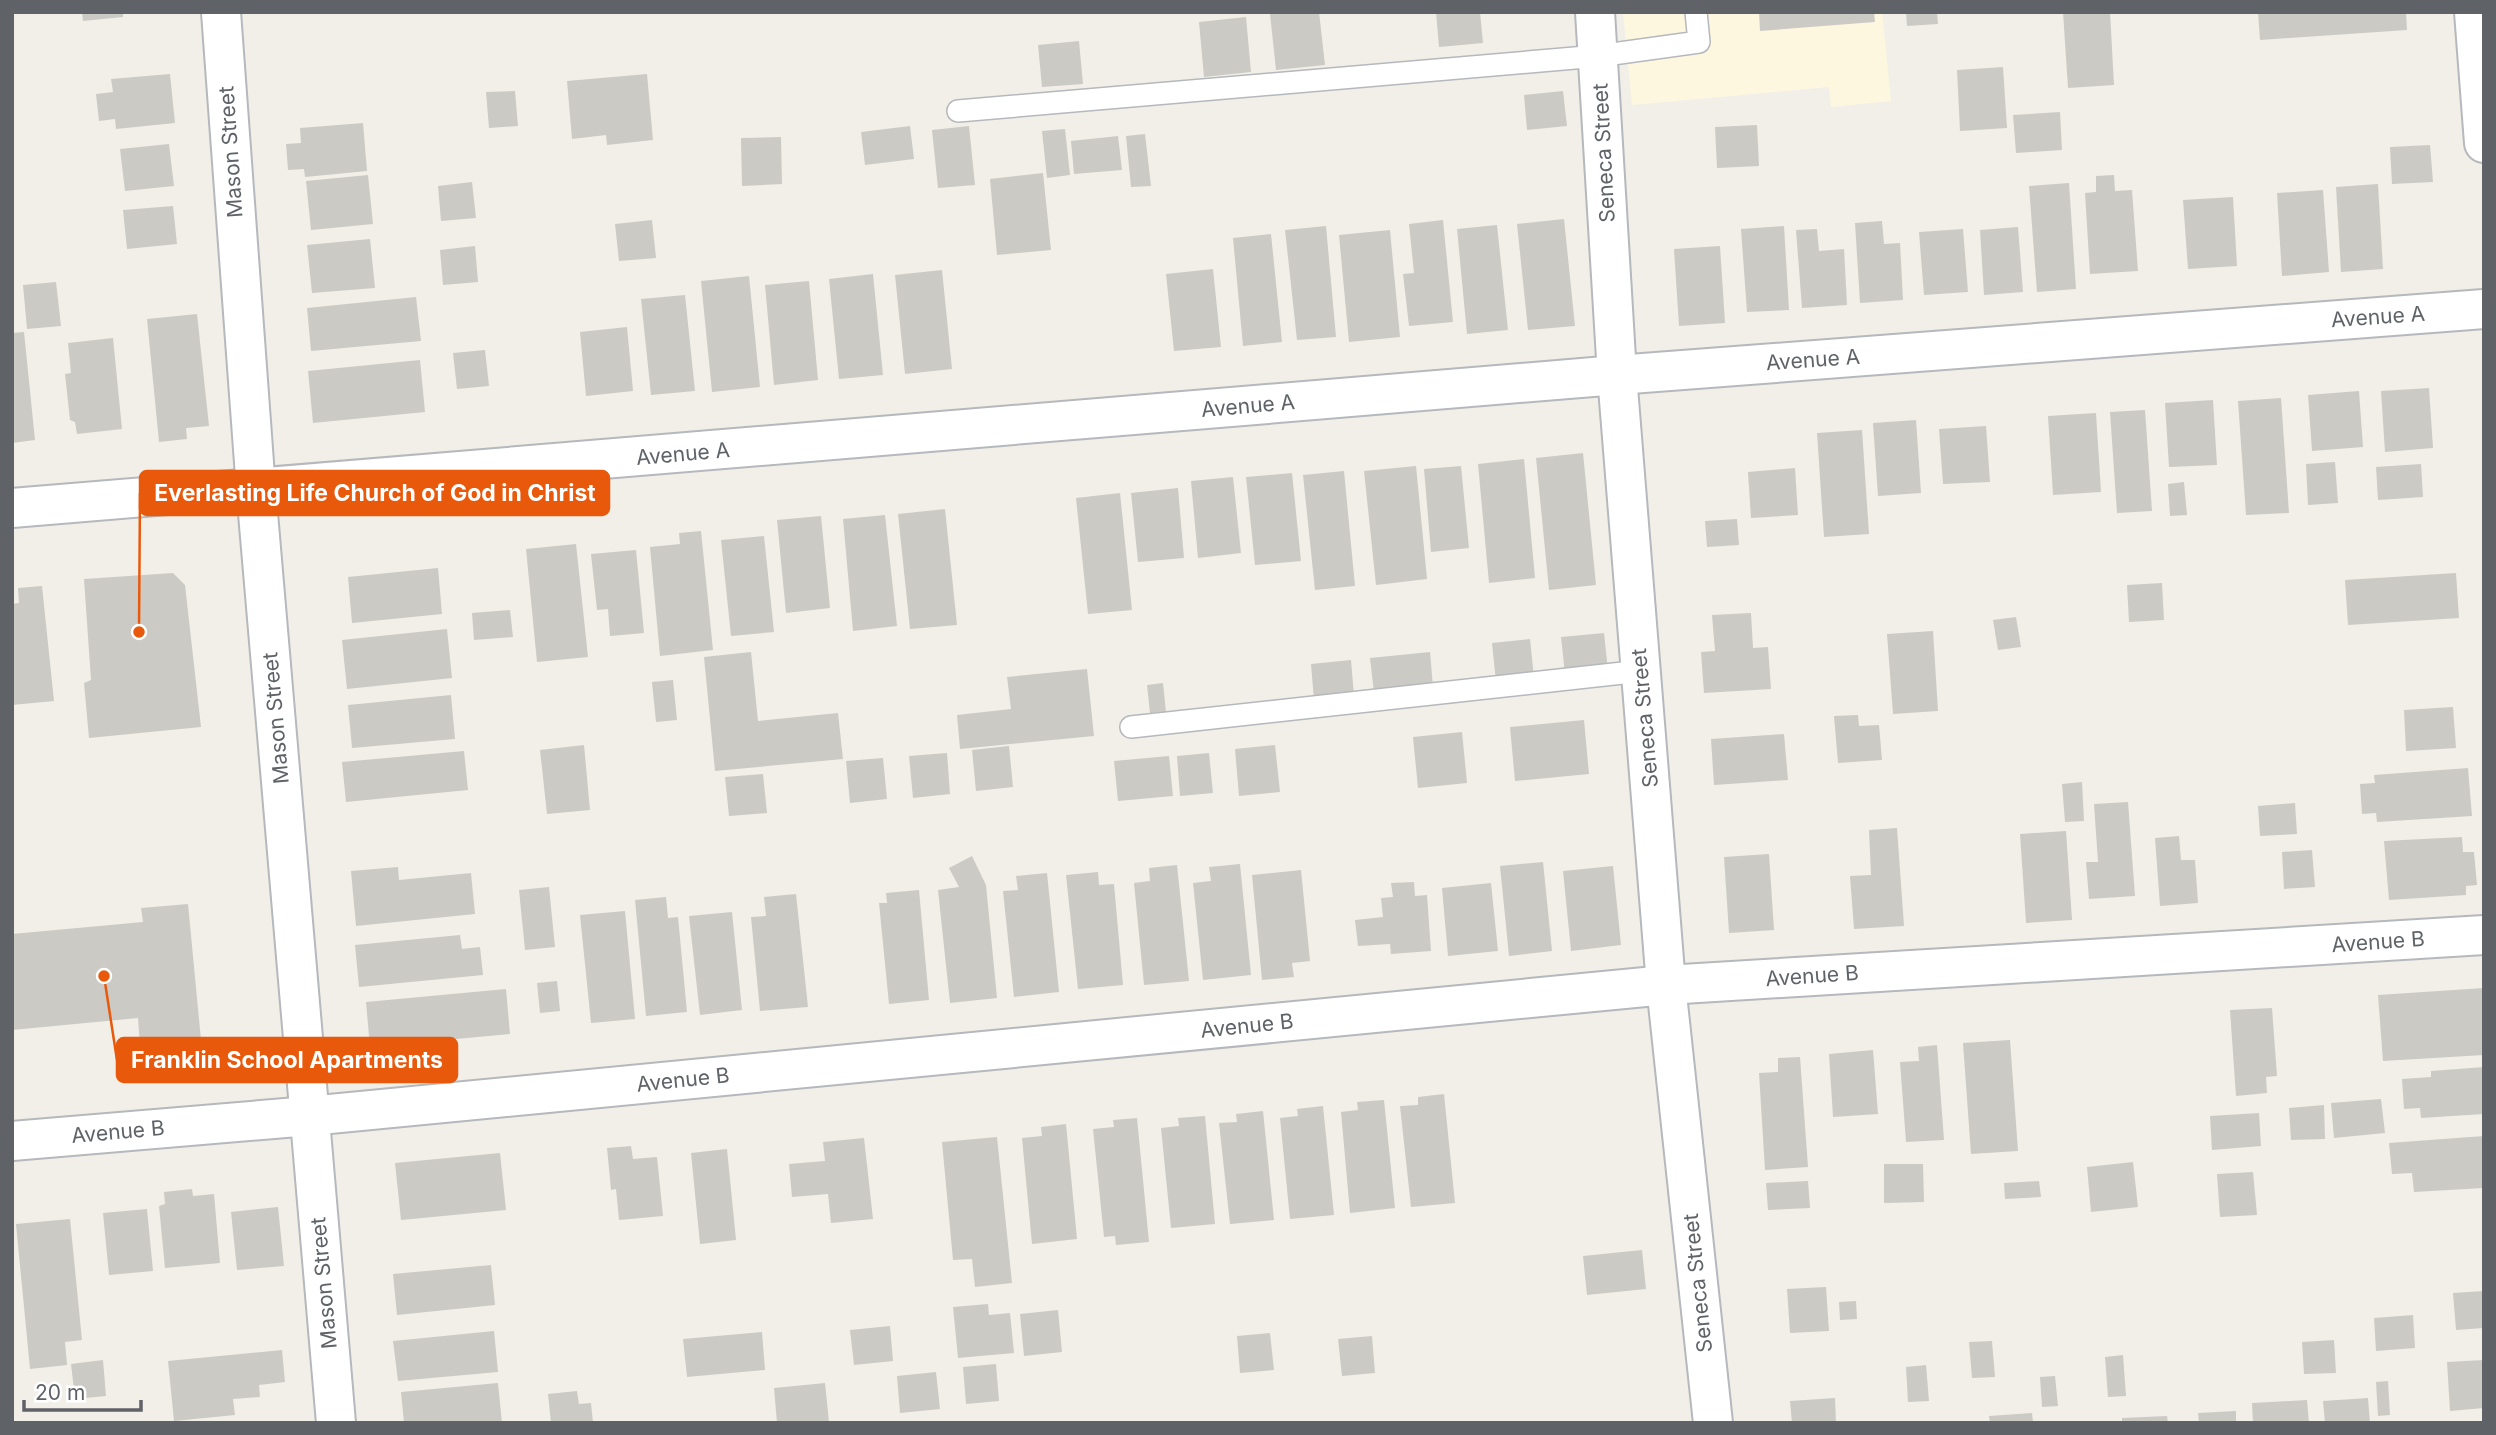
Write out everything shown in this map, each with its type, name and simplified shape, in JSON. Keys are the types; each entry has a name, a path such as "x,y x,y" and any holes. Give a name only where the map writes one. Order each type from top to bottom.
{"street":[{"name":"Mason Street","path":"221,12 256,490 336,1423"},
{"name":"Seneca Street","path":"1595,12 1617,375 1666,985 1713,1423"},
{"path":"2474,12 2484,143"},
{"name":"Avenue A","path":"12,508 256,490 1617,375 2484,309"},
{"name":"Avenue B","path":"12,1141 309,1116 1666,985 2484,935"}],"lane":[{"path":"958,111 1598,56 1699,42 1696,12"},
{"path":"1131,727 1641,671"}],"shaded area":[{"path":"1623,12 1882,12 1891,101 1831,107 1829,87 1632,105"}],"building":[{"path":"82,12 123,12 123,17 83,21"},
{"path":"1319,12 1325,65 1276,70 1270,14"},
{"path":"1436,12 1480,12 1483,43 1439,47"},
{"path":"1759,12 1874,12 1875,22 1760,31"},
{"path":"1906,12 1937,12 1938,24 1907,26"},
{"path":"2063,12 2110,12 2114,85 2068,88"},
{"path":"2258,12 2406,12 2407,30 2260,40"},
{"path":"1246,17 1251,72 1204,77 1199,22"},
{"path":"1079,41 1083,84 1042,87 1038,45"},
{"path":"2003,67 2007,128 1960,131 1957,70"},
{"path":"170,74 175,123 116,129 115,119 99,121 96,94 113,92 111,79"},
{"path":"647,74 653,140 607,145 606,135 572,139 567,81"},
{"path":"515,91 518,126 489,128 486,92"},
{"path":"1563,91 1567,126 1527,130 1524,95"},
{"path":"2060,112 2062,150 2016,153 2013,115"},
{"path":"363,123 367,171 305,177 304,169 288,170 286,144 301,143 300,128"},
{"path":"1757,125 1759,166 1717,168 1715,127"},
{"path":"910,126 914,159 865,165 861,132"},
{"path":"969,126 975,185 938,188 932,130"},
{"path":"1065,129 1070,175 1047,178 1042,131"},
{"path":"1145,134 1151,186 1131,187 1126,136"},
{"path":"1118,136 1122,170 1074,174 1071,141"},
{"path":"781,137 782,184 742,186 741,138"},
{"path":"169,144 174,186 125,191 120,149"},
{"path":"2430,145 2433,182 2392,184 2390,147"},
{"path":"1043,173 1051,250 997,255 990,179"},
{"path":"368,175 373,224 311,230 306,181"},
{"path":"2114,175 2115,191 2132,190 2138,271 2090,274 2085,193 2096,192 2096,176"},
{"path":"472,182 476,218 441,221 438,186"},
{"path":"2069,183 2076,289 2037,292 2029,186"},
{"path":"2378,184 2383,269 2341,272 2336,187"},
{"path":"2323,190 2329,272 2282,276 2277,193"},
{"path":"2233,197 2237,266 2188,269 2183,200"},
{"path":"173,206 177,244 127,249 123,210"},
{"path":"1564,219 1575,326 1528,330 1517,224"},
{"path":"652,220 656,258 619,261 615,224"},
{"path":"1443,220 1453,322 1409,326 1403,274 1414,273 1409,224"},
{"path":"1882,221 1884,244 1900,243 1903,300 1860,303 1855,223"},
{"path":"1497,225 1508,330 1467,334 1457,229"},
{"path":"1326,226 1336,337 1297,340 1285,230"},
{"path":"1784,226 1789,310 1747,312 1741,229"},
{"path":"2018,227 2023,292 1984,295 1980,230"},
{"path":"1817,229 1819,251 1844,249 1847,305 1802,308 1796,230"},
{"path":"1963,229 1968,292 1924,295 1919,232"},
{"path":"1390,230 1400,337 1349,342 1339,235"},
{"path":"1271,234 1282,342 1243,346 1233,238"},
{"path":"370,239 375,288 312,293 307,245"},
{"path":"475,246 478,282 443,285 440,250"},
{"path":"1720,246 1725,323 1679,326 1674,249"},
{"path":"1213,269 1221,347 1174,351 1166,274"},
{"path":"942,270 952,369 905,374 895,275"},
{"path":"873,274 883,375 839,379 829,279"},
{"path":"749,276 760,387 712,392 701,281"},
{"path":"809,281 818,380 774,385 765,285"},
{"path":"56,282 61,326 27,329 23,285"},
{"path":"685,295 695,391 651,395 641,299"},
{"path":"416,297 421,341 311,351 307,308"},
{"path":"197,314 209,426 186,428 187,439 159,442 147,319"},
{"path":"627,327 633,391 586,396 580,332"},
{"path":"24,332 35,440 12,443 12,333"},
{"path":"113,338 122,429 77,434 75,422 70,420 65,374 71,373 68,343"},
{"path":"485,350 489,386 457,389 453,353"},
{"path":"420,360 425,412 313,423 308,371"},
{"path":"2429,388 2433,448 2385,452 2381,391"},
{"path":"2359,391 2363,447 2312,451 2308,395"},
{"path":"2281,398 2289,513 2246,515 2238,401"},
{"path":"2213,400 2217,465 2169,467 2165,403"},
{"path":"2145,410 2152,511 2117,513 2110,412"},
{"path":"2096,413 2101,492 2053,495 2048,416"},
{"path":"1916,420 1921,493 1878,496 1873,423"},
{"path":"1986,426 1990,482 1943,484 1939,429"},
{"path":"1862,430 1869,534 1824,537 1817,433"},
{"path":"1583,453 1596,585 1549,590 1536,458"},
{"path":"1524,459 1535,578 1489,583 1478,464"},
{"path":"2335,462 2338,503 2308,505 2306,464"},
{"path":"2421,464 2423,497 2378,500 2376,467"},
{"path":"1416,466 1427,579 1376,585 1364,471"},
{"path":"1461,466 1469,548 1431,552 1424,469"},
{"path":"1795,468 1798,515 1751,518 1748,472"},
{"path":"1344,471 1355,586 1315,590 1303,475"},
{"path":"1292,473 1301,561 1255,565 1246,477"},
{"path":"1233,477 1241,553 1198,558 1191,481"},
{"path":"2184,482 2187,515 2170,516 2168,484"},
{"path":"1178,488 1184,558 1138,562 1131,493"},
{"path":"1120,493 1132,610 1088,614 1076,498"},
{"path":"945,509 957,625 910,629 898,514"},
{"path":"885,515 897,626 853,631 843,519"},
{"path":"821,516 830,608 786,613 777,520"},
{"path":"1737,519 1739,545 1707,547 1705,521"},
{"path":"701,531 713,650 660,656 650,547 680,544 679,533"},
{"path":"764,536 774,632 731,636 721,540"},
{"path":"576,544 588,657 537,662 526,549"},
{"path":"636,550 644,633 610,636 608,609 597,610 591,554"},
{"path":"438,568 442,614 352,623 348,577"},
{"path":"173,573 185,585 201,727 89,738 84,683 91,680 84,579"},
{"path":"2456,573 2459,618 2348,625 2345,580"},
{"path":"2162,583 2164,620 2129,622 2127,585"},
{"path":"42,586 54,701 12,705 12,604 19,603 18,588"},
{"path":"510,610 513,637 474,640 472,613"},
{"path":"1751,613 1753,648 1768,647 1771,689 1704,693 1701,652 1715,651 1712,615"},
{"path":"2016,617 2021,647 1998,650 1993,620"},
{"path":"447,629 452,678 347,689 342,640"},
{"path":"1933,631 1938,711 1893,714 1887,634"},
{"path":"1604,633 1608,670 1565,674 1561,637"},
{"path":"1530,639 1534,678 1496,682 1492,643"},
{"path":"751,652 758,721 838,713 843,759 715,771 704,657"},
{"path":"1430,652 1433,687 1374,693 1370,658"},
{"path":"1351,660 1354,696 1314,700 1311,664"},
{"path":"1087,669 1094,736 960,749 957,715 1011,709 1007,677"},
{"path":"673,680 677,720 656,722 652,682"},
{"path":"1163,683 1166,712 1150,713 1147,685"},
{"path":"451,695 455,739 352,748 348,705"},
{"path":"2453,707 2456,748 2406,751 2404,710"},
{"path":"1858,715 1859,726 1879,725 1882,760 1838,763 1834,716"},
{"path":"1584,720 1589,774 1515,781 1510,727"},
{"path":"1462,732 1467,783 1418,788 1413,737"},
{"path":"1784,734 1788,780 1714,785 1711,739"},
{"path":"584,745 590,810 547,814 540,750"},
{"path":"1275,745 1280,792 1239,796 1235,749"},
{"path":"1009,746 1013,787 976,791 972,750"},
{"path":"464,751 468,790 346,802 342,762"},
{"path":"947,753 950,794 913,798 909,756"},
{"path":"1209,753 1213,793 1180,796 1177,756"},
{"path":"1169,756 1173,796 1118,801 1114,761"},
{"path":"883,758 887,799 850,803 846,761"},
{"path":"2468,768 2472,816 2377,822 2376,813 2362,814 2360,784 2375,783 2374,775"},
{"path":"763,774 767,813 729,816 725,777"},
{"path":"2082,782 2084,821 2065,822 2062,784"},
{"path":"2128,802 2135,896 2089,899 2086,862 2098,862 2094,804"},
{"path":"2295,803 2297,834 2260,836 2258,806"},
{"path":"1897,828 1904,926 1854,929 1850,876 1871,875 1869,830"},
{"path":"2066,831 2072,920 2026,923 2020,834"},
{"path":"2179,836 2181,860 2195,860 2198,903 2160,906 2155,838"},
{"path":"2462,837 2463,852 2474,852 2477,885 2466,886 2466,895 2389,900 2384,841"},
{"path":"2312,850 2315,887 2284,889 2282,852"},
{"path":"1769,854 1774,930 1729,933 1724,857"},
{"path":"972,856 986,885 997,998 950,1003 938,890 959,887 949,868"},
{"path":"1543,862 1552,951 1509,956 1500,866"},
{"path":"1240,864 1251,975 1203,980 1193,883 1211,881 1209,867"},
{"path":"1177,865 1189,981 1144,985 1134,883 1150,881 1149,868"},
{"path":"1613,866 1621,945 1571,951 1563,871"},
{"path":"398,867 399,880 471,873 475,914 356,926 351,871"},
{"path":"1301,870 1310,961 1292,963 1294,977 1262,980 1252,875"},
{"path":"1098,872 1099,885 1114,884 1123,985 1078,989 1066,875"},
{"path":"1047,873 1059,992 1014,997 1003,891 1018,890 1016,876"},
{"path":"1414,882 1415,896 1427,895 1431,951 1391,954 1390,944 1358,946 1355,920 1383,917 1381,898 1393,897 1391,883"},
{"path":"1491,883 1498,951 1448,956 1442,888"},
{"path":"549,887 555,947 525,950 519,890"},
{"path":"919,890 929,1000 889,1004 879,903 887,903 886,893"},
{"path":"796,894 808,1007 760,1011 751,917 766,916 764,897"},
{"path":"666,897 668,918 678,917 687,1012 646,1016 635,900"},
{"path":"188,904 201,1040 140,1046 138,1018 12,1030 12,934 143,922 141,908"},
{"path":"625,911 635,1019 591,1023 580,915"},
{"path":"732,912 742,1010 700,1015 689,916"},
{"path":"460,935 462,949 480,947 483,975 359,987 355,945"},
{"path":"557,981 560,1011 540,1013 537,983"},
{"path":"2484,988 2484,1055 2383,1061 2378,995"},
{"path":"506,989 510,1034 370,1047 366,1002"},
{"path":"2272,1008 2277,1076 2266,1077 2267,1093 2236,1096 2230,1010"},
{"path":"2010,1040 2018,1151 1971,1154 1963,1043"},
{"path":"1937,1045 1944,1140 1906,1142 1900,1062 1919,1061 1918,1047"},
{"path":"1873,1050 1878,1114 1833,1117 1829,1054"},
{"path":"1800,1057 1808,1167 1765,1170 1759,1073 1778,1072 1778,1058"},
{"path":"2484,1067 2484,1114 2421,1118 2420,1108 2404,1109 2402,1079 2431,1077 2431,1071"},
{"path":"1444,1094 1455,1203 1411,1207 1400,1106 1418,1105 1418,1097"},
{"path":"2381,1099 2385,1133 2334,1138 2331,1103"},
{"path":"1384,1100 1395,1208 1350,1213 1341,1112 1358,1110 1357,1102"},
{"path":"2324,1105 2325,1139 2291,1140 2289,1108"},
{"path":"1323,1106 1334,1215 1290,1219 1280,1118 1298,1116 1297,1109"},
{"path":"1263,1111 1274,1220 1230,1224 1219,1123 1237,1122 1236,1114"},
{"path":"2259,1113 2261,1146 2212,1150 2210,1116"},
{"path":"1205,1116 1215,1224 1171,1228 1161,1128 1179,1126 1178,1118"},
{"path":"1137,1118 1149,1242 1116,1245 1115,1236 1104,1237 1093,1129 1114,1127 1113,1120"},
{"path":"1066,1124 1077,1239 1032,1244 1022,1138 1042,1136 1041,1127"},
{"path":"2484,1136 2484,1188 2414,1192 2412,1173 2392,1174 2389,1143"},
{"path":"997,1137 1012,1283 975,1287 972,1259 953,1260 942,1142"},
{"path":"864,1138 873,1219 831,1223 828,1194 792,1197 789,1164 825,1161 823,1142"},
{"path":"631,1146 633,1159 657,1157 663,1216 619,1220 616,1189 611,1190 607,1148"},
{"path":"727,1149 736,1240 700,1244 691,1153"},
{"path":"500,1153 506,1210 401,1220 395,1163"},
{"path":"2133,1162 2138,1207 2091,1212 2087,1167"},
{"path":"1884,1164 1923,1164 1924,1202 1884,1203"},
{"path":"2253,1172 2257,1215 2220,1217 2217,1174"},
{"path":"1808,1181 1810,1208 1768,1210 1766,1183"},
{"path":"2039,1181 2041,1197 2005,1199 2004,1183"},
{"path":"192,1189 193,1196 214,1194 220,1263 165,1268 159,1206 165,1204 164,1192"},
{"path":"278,1207 284,1266 237,1270 231,1212"},
{"path":"147,1209 153,1271 109,1275 103,1213"},
{"path":"70,1219 82,1340 65,1342 67,1365 30,1369 16,1224"},
{"path":"1642,1250 1646,1289 1587,1295 1583,1256"},
{"path":"491,1265 495,1305 397,1315 393,1274"},
{"path":"1826,1287 1829,1331 1790,1333 1787,1289"},
{"path":"2484,1291 2484,1328 2456,1330 2453,1293"},
{"path":"1856,1301 1857,1319 1840,1320 1839,1302"},
{"path":"988,1304 989,1315 1010,1313 1014,1353 958,1358 953,1307"},
{"path":"1058,1310 1062,1352 1024,1356 1020,1314"},
{"path":"2413,1315 2415,1348 2376,1351 2374,1318"},
{"path":"890,1326 893,1361 854,1365 850,1330"},
{"path":"494,1331 498,1372 398,1381 393,1341"},
{"path":"762,1332 765,1370 687,1377 683,1339"},
{"path":"1270,1333 1274,1370 1240,1373 1237,1336"},
{"path":"1372,1336 1375,1373 1342,1376 1338,1339"},
{"path":"2334,1340 2336,1373 2304,1374 2302,1342"},
{"path":"1992,1341 1995,1377 1972,1378 1969,1342"},
{"path":"282,1350 285,1382 259,1385 260,1397 233,1399 235,1415 174,1421 168,1361"},
{"path":"2123,1355 2126,1396 2108,1397 2105,1357"},
{"path":"103,1360 106,1396 75,1399 71,1364"},
{"path":"2484,1360 2484,1408 2450,1411 2447,1362"},
{"path":"996,1364 999,1401 966,1404 963,1367"},
{"path":"1926,1365 1929,1401 1908,1402 1906,1367"},
{"path":"936,1372 940,1409 900,1413 897,1376"},
{"path":"2055,1376 2058,1406 2042,1407 2040,1377"},
{"path":"2388,1381 2390,1415 2378,1416 2376,1382"},
{"path":"498,1383 502,1423 404,1423 401,1392"},
{"path":"825,1383 829,1422 777,1423 774,1388"},
{"path":"577,1391 579,1404 591,1403 593,1423 551,1423 548,1394"},
{"path":"1835,1398 1836,1423 1792,1423 1790,1401"},
{"path":"2368,1398 2370,1423 2325,1423 2323,1401"},
{"path":"2307,1400 2309,1423 2253,1423 2252,1403"},
{"path":"2236,1411 2236,1423 2199,1423 2198,1413"},
{"path":"2032,1413 2033,1423 1990,1423 1989,1416"},
{"path":"2167,1416 2168,1423 2122,1423 2122,1418"}],"place":[{"name":"Everlasting Life Church of God in Christ","path":"139,632"},
{"name":"Franklin School Apartments","path":"104,976"}]}
